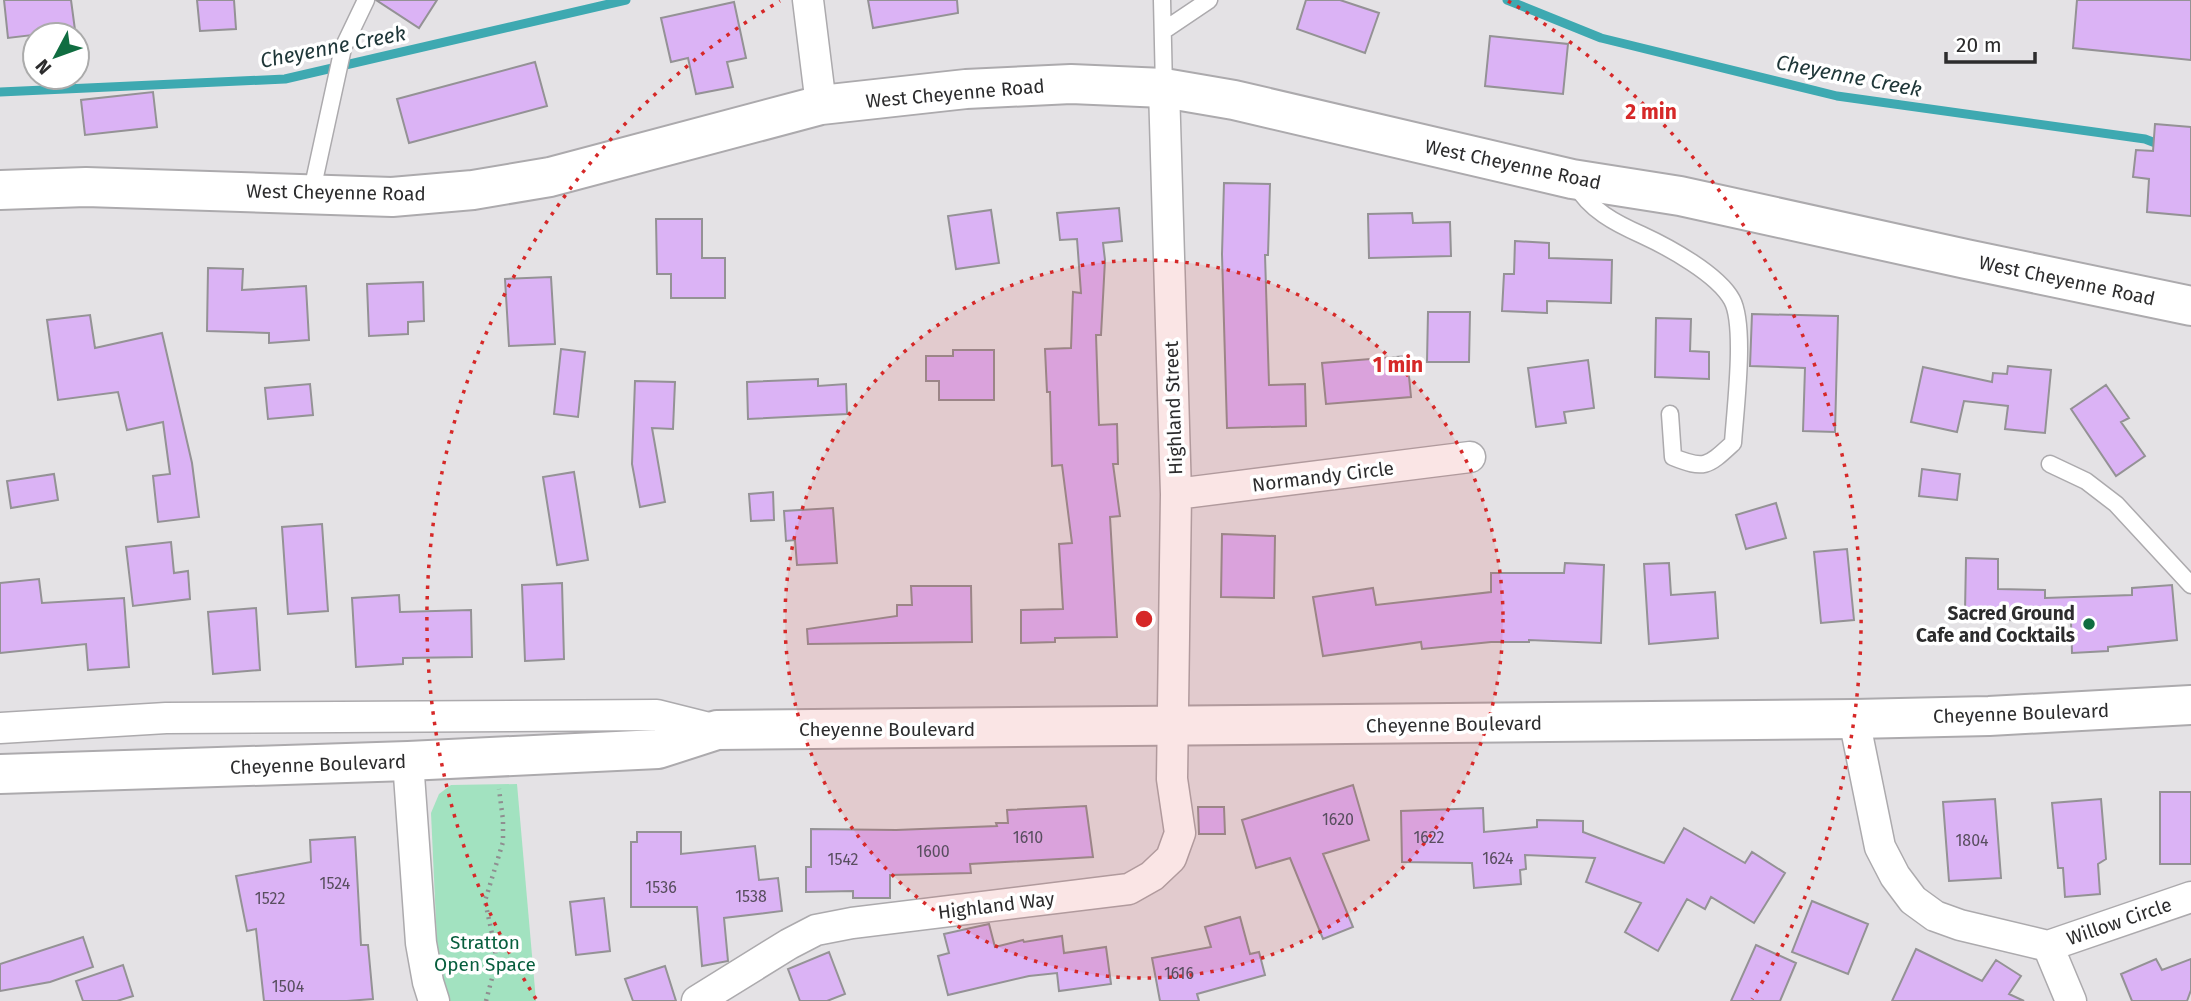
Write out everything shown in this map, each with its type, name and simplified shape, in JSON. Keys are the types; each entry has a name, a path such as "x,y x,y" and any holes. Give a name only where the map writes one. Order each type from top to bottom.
{"street":[{"path":"808,0 821,105"},
{"name":"West Cheyenne Road","path":"0,190 86,187 392,197 515,184 550,177 821,105 967,89 1071,84 1164,89 1234,100 1572,179 1680,196 2191,306"},
{"name":"Highland Street","path":"1164,89 1175,494 1173,727"},
{"name":"Normandy Circle","path":"1175,494 1470,457"},
{"name":"Cheyenne Boulevard","path":"0,728 166,718 657,715 717,730 1173,727 1854,719 2191,705"},
{"name":"Willow Circle","path":"1854,719 1880,847 1895,876 1913,900 1936,916 1960,925 2048,946 2191,897"},
{"name":"Highland Way","path":"697,1001 816,930 852,923 1129,889 1153,876 1171,858 1180,833 1172,779 1173,727"},
{"name":"Cheyenne Boulevard","path":"0,774 408,761 658,749 717,730"},
{"path":"408,761 421,943 434,1001"},
{"path":"2048,946 2071,1001"}],"lane":[{"path":"311,195 342,48 366,0"},
{"path":"1162,0 1164,89"},
{"path":"1163,31 1209,0"},
{"path":"1572,179 1585,200 1617,224 1679,254 1709,275 1733,300 1740,339 1733,443 1715,460 1695,466 1673,457 1670,414"},
{"path":"2050,464 2085,481 2116,503 2191,585"}],"path":[{"path":"486,1001 496,963 485,901 503,842 495,757"}],"green space":[{"name":"Stratton Open Space","path":"517,784 536,1001 450,1001 438,965 431,813 439,794 451,785"}],"building":[{"path":"4,0 71,0 74,21 21,21 21,36 8,38"},
{"path":"197,0 234,0 236,29 200,31"},
{"path":"376,0 437,0 419,28"},
{"path":"868,0 957,0 958,13 873,28"},
{"path":"1306,0 1340,0 1379,13 1365,53 1297,29"},
{"path":"2077,0 2191,0 2191,60 2073,48"},
{"path":"734,2 746,58 727,62 733,87 696,94 688,58 671,62 661,18"},
{"path":"1490,36 1568,44 1563,94 1485,86"},
{"path":"535,62 547,106 409,143 397,99"},
{"path":"153,92 157,127 85,135 81,100"},
{"path":"2155,124 2191,127 2191,216 2147,212 2149,179 2133,177 2136,150 2153,151"},
{"path":"1224,183 1270,184 1268,255 1265,255 1269,385 1305,384 1306,426 1227,428 1222,254"},
{"path":"1119,208 1122,241 1103,243 1105,260 1101,335 1096,335 1099,425 1117,424 1118,464 1113,464 1120,516 1110,517 1117,637 1055,638 1055,642 1021,643 1021,610 1063,609 1059,544 1072,543 1062,465 1052,466 1050,392 1047,392 1045,349 1071,348 1073,292 1081,293 1077,239 1060,240 1057,213"},
{"path":"991,210 999,263 956,269 948,216"},
{"path":"1412,213 1413,223 1450,222 1451,256 1369,258 1368,214"},
{"path":"656,219 702,219 702,258 725,258 725,298 671,298 671,274 657,274"},
{"path":"1515,241 1549,243 1549,258 1612,260 1611,303 1547,301 1547,313 1502,311 1504,274 1514,274"},
{"path":"208,268 243,269 242,290 306,286 309,340 269,343 269,333 207,331"},
{"path":"551,277 555,344 509,346 505,279"},
{"path":"423,282 424,321 408,322 408,334 369,336 367,284"},
{"path":"1428,312 1470,312 1469,362 1427,362"},
{"path":"1752,314 1838,316 1835,432 1803,431 1805,368 1750,366"},
{"path":"90,315 95,348 162,333 192,463 199,517 158,522 153,476 170,474 163,422 127,430 118,392 58,400 47,320"},
{"path":"1656,318 1691,319 1690,351 1709,352 1709,379 1655,377"},
{"path":"561,349 585,352 578,417 554,414"},
{"path":"953,350 994,350 994,400 939,400 939,381 926,381 926,356 953,356"},
{"path":"1407,356 1411,397 1326,404 1322,363"},
{"path":"1588,360 1594,408 1564,412 1566,423 1536,427 1528,368"},
{"path":"2008,366 2051,370 2045,433 2005,429 2008,406 1964,401 1957,432 1911,422 1923,367 1992,382 1993,373 2007,374"},
{"path":"818,379 818,386 846,384 847,414 748,419 747,382"},
{"path":"635,381 675,382 673,429 652,428 665,502 640,507 632,464"},
{"path":"310,384 313,415 268,419 265,388"},
{"path":"2106,385 2129,418 2121,422 2145,456 2116,476 2071,409"},
{"path":"1922,469 1960,474 1957,500 1919,496"},
{"path":"574,472 588,560 557,565 543,477"},
{"path":"54,474 58,500 11,508 7,481"},
{"path":"773,492 774,520 751,521 749,494"},
{"path":"1776,503 1786,538 1746,549 1736,515"},
{"path":"833,508 837,563 797,565 795,540 786,541 784,511"},
{"path":"322,524 328,611 288,614 282,527"},
{"path":"1222,534 1275,536 1274,598 1221,597"},
{"path":"171,542 174,573 188,571 190,599 133,606 126,547"},
{"path":"1847,549 1854,620 1821,623 1814,552"},
{"path":"1966,558 1998,559 1998,589 2045,590 2045,598 2132,595 2132,588 2172,585 2177,640 2108,647 2108,651 2072,653 2071,622 2006,620 2006,612 1965,612"},
{"path":"1565,563 1604,565 1601,643 1529,640 1422,649 1421,642 1323,656 1313,597 1373,588 1376,605 1491,592 1491,573 1564,573"},
{"path":"1669,563 1671,595 1715,592 1718,638 1649,644 1644,564"},
{"path":"39,579 42,603 124,598 129,667 88,670 86,644 0,653 0,583"},
{"path":"562,583 564,659 525,661 522,585"},
{"path":"911,586 971,586 972,642 808,644 807,629 897,616 897,605 912,605"},
{"path":"399,595 400,612 471,610 472,657 403,658 403,664 356,667 352,598"},
{"path":"256,608 260,670 213,674 208,612"},
{"path":"1353,785 1369,840 1323,854 1353,927 1323,939 1290,858 1256,868 1242,820"},
{"path":"2160,792 2191,792 2191,864 2160,864"},
{"path":"1995,799 2001,878 1949,881 1943,802"},
{"path":"2101,799 2106,859 2098,864 2100,894 2065,897 2063,868 2058,868 2052,803"},
{"path":"1086,806 1093,857 970,864 971,873 890,875 890,898 853,898 853,891 806,892 806,867 811,867 811,829 896,830 997,826 996,823 1008,823 1007,810"},
{"path":"1198,807 1224,807 1225,834 1199,834"},
{"path":"1483,808 1484,832 1537,827 1537,820 1583,821 1583,832 1664,863 1684,828 1745,863 1752,852 1785,873 1754,923 1711,897 1705,909 1687,899 1658,951 1625,932 1641,903 1586,882 1595,858 1525,855 1526,869 1520,870 1521,884 1474,888 1472,863 1402,862 1401,811"},
{"path":"637,832 681,832 681,854 755,846 759,880 778,878 782,911 724,918 728,961 702,966 697,907 631,907 631,842 637,842"},
{"path":"355,837 361,945 368,945 373,999 264,1001 256,929 247,931 236,876 311,862 310,840"},
{"path":"604,898 610,951 576,955 570,902"},
{"path":"1812,901 1868,924 1848,974 1792,952"},
{"path":"1240,917 1250,954 1259,952 1265,975 1197,994 1199,1001 1160,1001 1152,958 1211,947 1205,927"},
{"path":"989,924 995,947 1023,940 1062,936 1064,953 1106,947 1111,984 1059,991 1057,973 1029,976 948,995 938,956 949,953 944,934"},
{"path":"83,937 93,967 50,982 0,991 0,964"},
{"path":"1756,945 1796,963 1780,1001 1731,1001"},
{"path":"1916,949 1982,981 1996,960 2021,976 2009,994 2024,1001 1892,1001"},
{"path":"829,952 845,994 827,1001 800,1001 788,969"},
{"path":"2156,959 2162,970 2191,959 2191,990 2187,1001 2132,1001 2121,974"},
{"path":"123,965 133,996 117,1001 83,1001 76,981"},
{"path":"665,966 676,1001 633,1001 625,979"}],"waterway":[{"name":"Cheyenne Creek","path":"0,92 285,79 626,0"},
{"name":"Cheyenne Creek","path":"1507,0 1601,38 1837,96 2145,139 2163,146"}],"place":[{"name":"Sacred Ground Cafe and Cocktails","path":"2089,624"}]}
